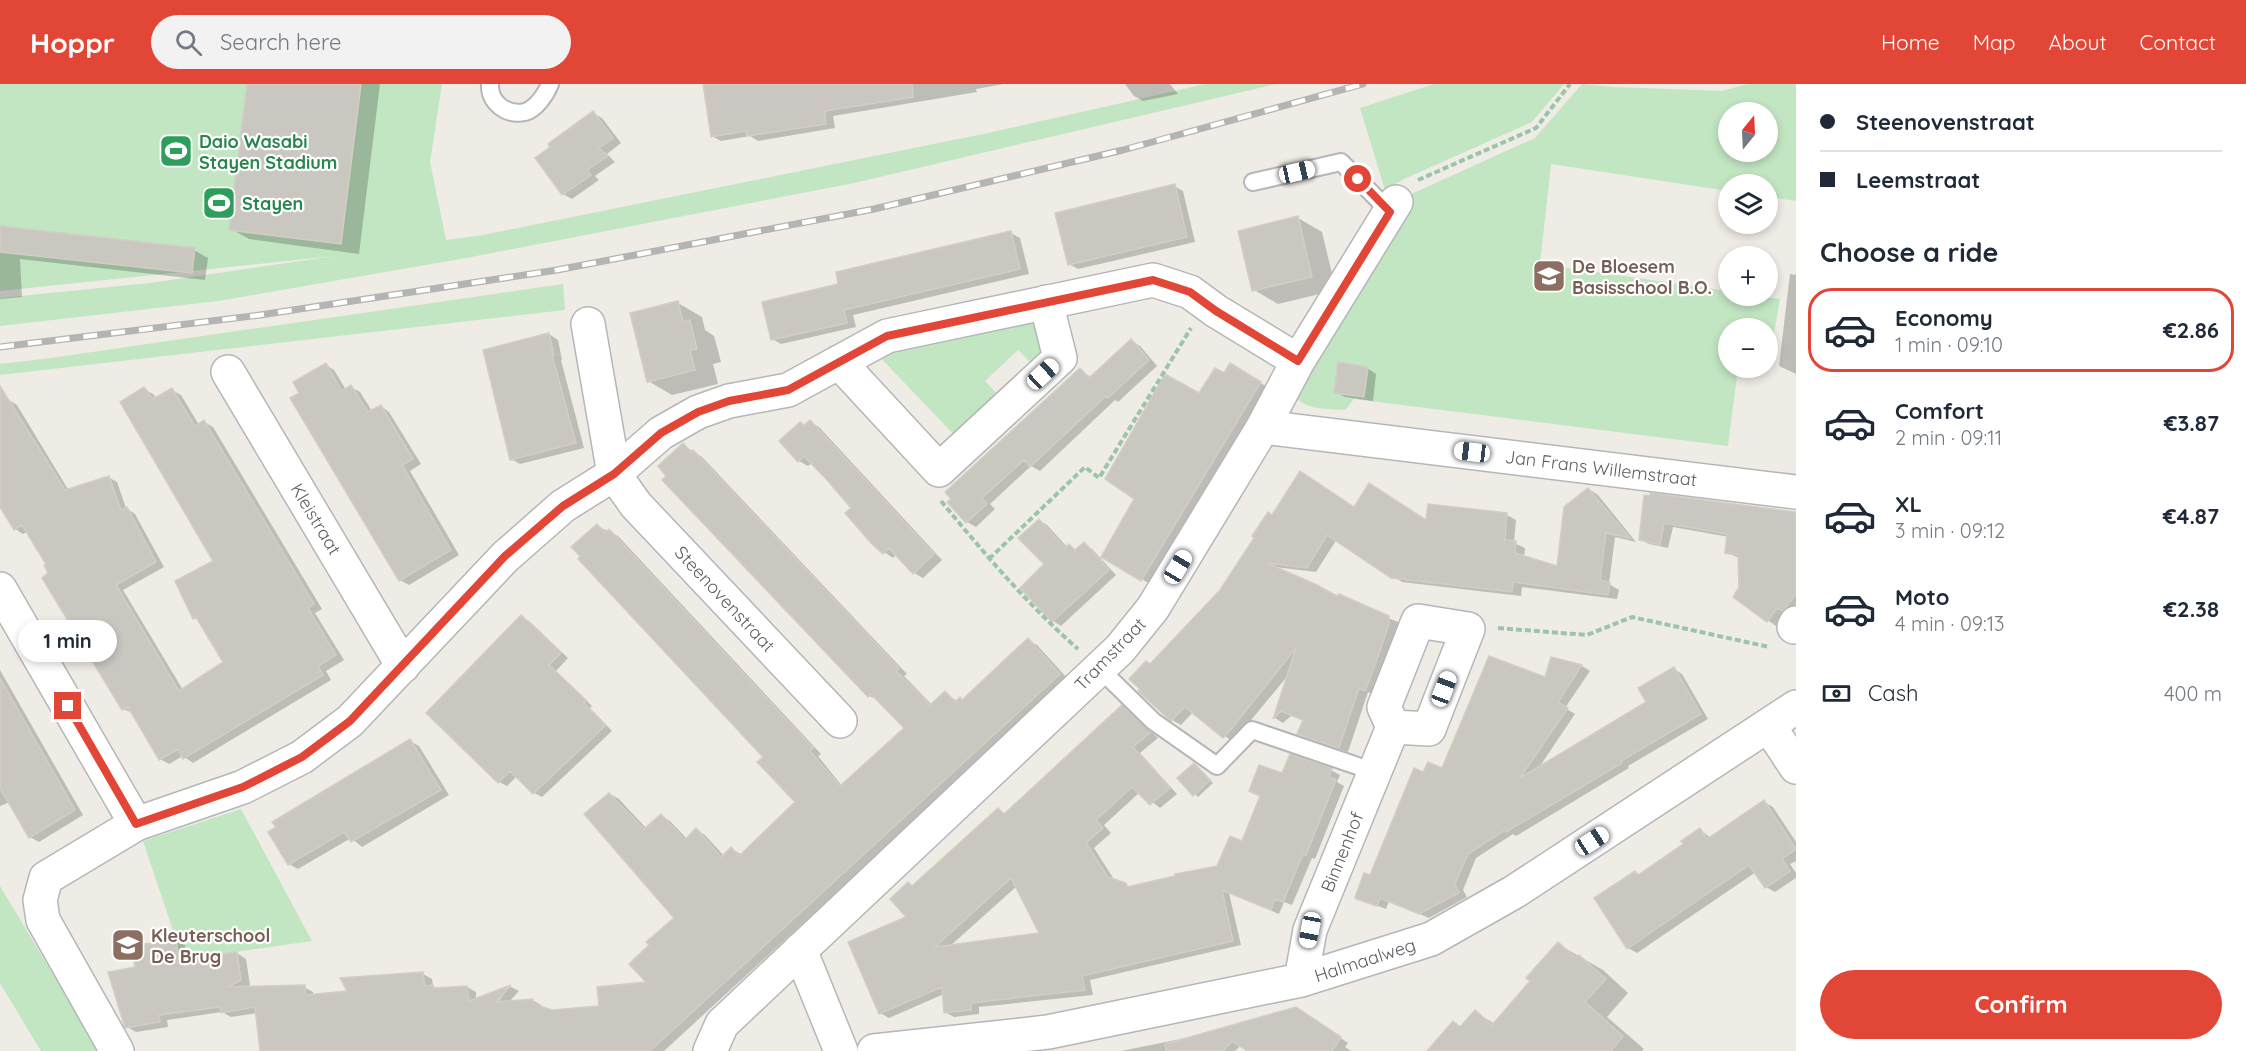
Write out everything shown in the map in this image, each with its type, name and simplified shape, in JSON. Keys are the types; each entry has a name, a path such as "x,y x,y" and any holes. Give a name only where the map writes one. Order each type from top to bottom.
{"street":[{"name":"Tramstraat","path":"710,1051 722,1024 1120,649 1153,608 1263,427 1298,361 1393,207"},
{"path":"117,1051 43,920 40,900 46,878 136,824 243,787 302,757 350,721 505,556 563,506 614,474 661,433 698,412 729,401 788,390 887,336 1153,280 1190,292 1205,304 1298,361"},
{"path":"839,362 939,470 1060,358 1046,302"},
{"name":"Steenovenstraat","path":"588,324 614,474 636,505 840,721"},
{"name":"Kleistraat","path":"228,372 403,666"},
{"name":"Jan Frans Willemstraat","path":"1263,427 1796,492"},
{"path":"0,589 136,824"},
{"path":"1418,621 1468,629 1429,729 1393,727 1384,707 1418,621"},
{"name":"Halmaalweg","path":"874,1051 1049,1042 1301,980 1431,939 1514,892 1796,707"},
{"path":"1769,726 1796,767"},
{"name":"Binnenhof","path":"1301,980 1310,930 1393,727"},
{"path":"800,950 841,1051"}],"lane":[{"path":"490,84 496,104 510,113 527,112 540,101 550,84"},
{"path":"1253,182 1341,162 1393,207"},
{"path":"1099,668 1153,721 1217,766 1252,730 1375,772"}],"path":[{"path":"1393,207 1405,188 1422,178 1536,128 1570,84"},
{"path":"989,559 1085,467 1099,478 1205,304"},
{"path":"939,470 933,492 989,559 1047,621 1099,668"},
{"path":"1468,629 1502,628 1587,635 1632,617 1790,633"}],"green space":[{"name":"Stayen","path":"0,84 442,84 430,162 446,240 483,235 988,133 1206,84 1276,84 854,183 466,258 218,301 0,326 0,298 150,283 334,256 0,291"},
{"path":"1434,84 1564,84 1532,122 1404,179 1385,190 1360,108"},
{"name":"De Bloesem Basisschool B.O.","path":"1582,84 1722,91 1748,84 1796,84 1796,201 1778,199 1778,174 1718,174 1718,189 1551,164 1540,264 1718,290 1718,306 1778,306 1778,299 1780,299 1777,318 1718,318 1718,378 1737,378 1728,446 1354,399 1345,410 1324,409 1299,401 1293,396 1409,195 1535,138"},
{"path":"563,284 565,310 0,375 0,364"},
{"path":"1021,314 1043,324 1050,351 1034,366 1018,350 985,381 1000,397 957,438 878,355"},
{"path":"241,809 312,941 179,960 176,939 143,841"},
{"path":"0,886 99,1051 41,1051 0,983"}],"building":[{"path":"247,84 361,84 341,244 229,230"},
{"path":"703,84 912,84 913,97 825,111 826,124 747,136 746,131 711,137"},
{"path":"593,111 613,138 599,148 608,156 587,170 591,175 562,195 535,158 550,147 548,144"},
{"path":"1175,184 1187,237 1068,265 1055,213"},
{"path":"1298,216 1312,277 1252,291 1238,231"},
{"path":"0,226 195,248 192,273 0,252"},
{"path":"1011,231 1020,269 844,310 847,323 771,340 762,302 838,284 836,272"},
{"path":"678,301 683,322 690,320 697,349 690,350 695,370 647,382 630,313"},
{"path":"549,333 554,355 552,355 576,443 510,460 483,350"},
{"path":"1131,339 1149,360 1108,398 1106,396 1030,467 1024,460 982,498 987,504 966,523 947,502 951,499 945,492 1080,368 1089,378"},
{"path":"1338,362 1368,367 1364,397 1334,393"},
{"path":"326,363 342,391 351,385 368,412 381,405 413,459 402,465 451,550 399,581 290,398 299,393 293,382"},
{"path":"1230,363 1261,382 1141,581 1101,557 1134,499 1105,479 1165,374 1199,393 1215,368 1224,373"},
{"path":"0,386 65,490 109,476 121,510 127,507 156,562 116,585 179,691 223,662 196,617 193,619 175,581 213,561 120,402 144,387 153,399 172,388 195,426 204,420 314,604 308,608 336,655 318,666 323,675 183,759 178,749 159,760 128,707 122,710 42,578 48,573 44,565 46,564 22,525 14,530 0,507"},
{"path":"810,420 934,554 913,574 889,548 883,554 871,543 845,513 851,508 828,481 804,456 798,462 779,441 800,422 804,425"},
{"path":"683,443 691,452 693,450 768,529 899,668 896,671 930,705 945,691 955,702 960,697 962,700 1028,638 1060,674 650,1051 260,1051 255,1007 221,1013 220,1007 159,1015 160,1022 125,1028 108,972 135,967 131,946 176,939 179,960 237,952 241,980 228,987 305,985 306,995 347,991 340,978 423,972 425,986 433,985 433,988 467,986 469,1001 511,985 496,1002 533,999 533,1004 552,1010 599,1006 597,987 646,982 629,964 649,945 646,942 674,918 584,814 609,793 644,829 661,814 685,840 696,828 721,857 731,847 739,856 795,802 757,762 763,757 578,559 580,556 571,547 597,524 605,533 609,529 813,748 810,751 840,786 904,728 871,694 868,697 662,480 666,476 658,466"},
{"path":"1300,471 1354,507 1369,483 1426,520 1428,504 1507,513 1505,540 1516,541 1515,553 1557,566 1564,507 1588,488 1630,538 1606,533 1600,580 1610,583 1608,595 1513,582 1512,592 1391,578 1327,535 1307,568 1267,563 1337,596 1339,594 1389,616 1389,624 1375,665 1365,691 1359,688 1339,748 1297,734 1303,720 1281,711 1273,719 1296,648 1223,738 1185,707 1171,721 1138,691 1140,689 1129,679 1146,661 1150,664 1220,590 1268,512 1272,515"},
{"path":"1650,493 1796,512 1796,594 1782,611 1777,608 1767,622 1733,597 1739,587 1738,555 1725,553 1727,534 1664,523 1660,545 1639,540 1644,495 1650,496"},
{"path":"1039,519 1065,548 1069,544 1075,550 1084,542 1109,570 1052,622 1020,588 1044,564 1018,538"},
{"path":"521,615 561,653 549,665 586,700 584,703 605,726 533,794 510,771 498,783 426,713"},
{"path":"1489,656 1545,677 1551,657 1582,665 1558,702 1568,708 1520,778 1646,702 1638,688 1674,667 1701,714 1468,854 1455,884 1459,893 1419,914 1380,898 1377,906 1356,899 1364,873 1370,875 1414,768 1423,772 1428,762 1442,768"},
{"path":"0,678 75,810 29,838 0,788"},
{"path":"1122,705 1151,732 1133,747 1170,788 1150,805 1132,787 1096,820 1103,828 1086,843 1108,877 1126,883 1127,887 1217,866 1230,836 1242,841 1260,796 1249,791 1259,765 1282,773 1290,754 1332,768 1329,777 1336,780 1306,855 1303,854 1283,902 1275,899 1271,910 1222,890 1233,941 1082,976 1085,990 971,1003 971,1010 944,1013 942,987 879,1014 848,942 906,917 890,899 908,882 912,886 998,808 1004,814","holes":["1011,878 1039,933 935,947"]},
{"path":"410,739 441,790 351,842 344,832 288,865 268,832 276,827 272,822"},
{"path":"1194,763 1210,780 1193,796 1177,778"},
{"path":"1764,800 1796,849 1782,859 1790,871 1765,888 1749,865 1627,949 1594,898 1635,871 1638,875 1683,844 1681,841 1700,828 1707,839"},
{"path":"1558,942 1576,958 1579,955 1606,979 1585,1002 1623,1036 1611,1051 1427,1051 1453,1021 1460,1027 1475,1010 1492,1025 1530,981 1526,978"},
{"path":"1296,1007 1341,1037 1332,1051 1247,1051 1232,1041 1223,1051 1166,1051 1165,1044"}],"railway":[{"path":"0,347 260,315 557,270 874,209 1123,150 1363,84"}],"place":[{"name":"Daio Wasabi Stayen Stadium","path":"176,151"},
{"name":"Stayen","path":"219,203"},
{"name":"De Bloesem Basisschool B.O.","path":"1549,276"},
{"name":"Kleuterschool De Brug","path":"128,945"}],"route":[{"path":"68,706 136,824 243,787 302,757 350,721 505,556 563,506 614,474 661,433 698,412 729,401 788,390 887,336 1153,280 1190,292 1216,311 1298,361 1390,212 1358,179"}]}
